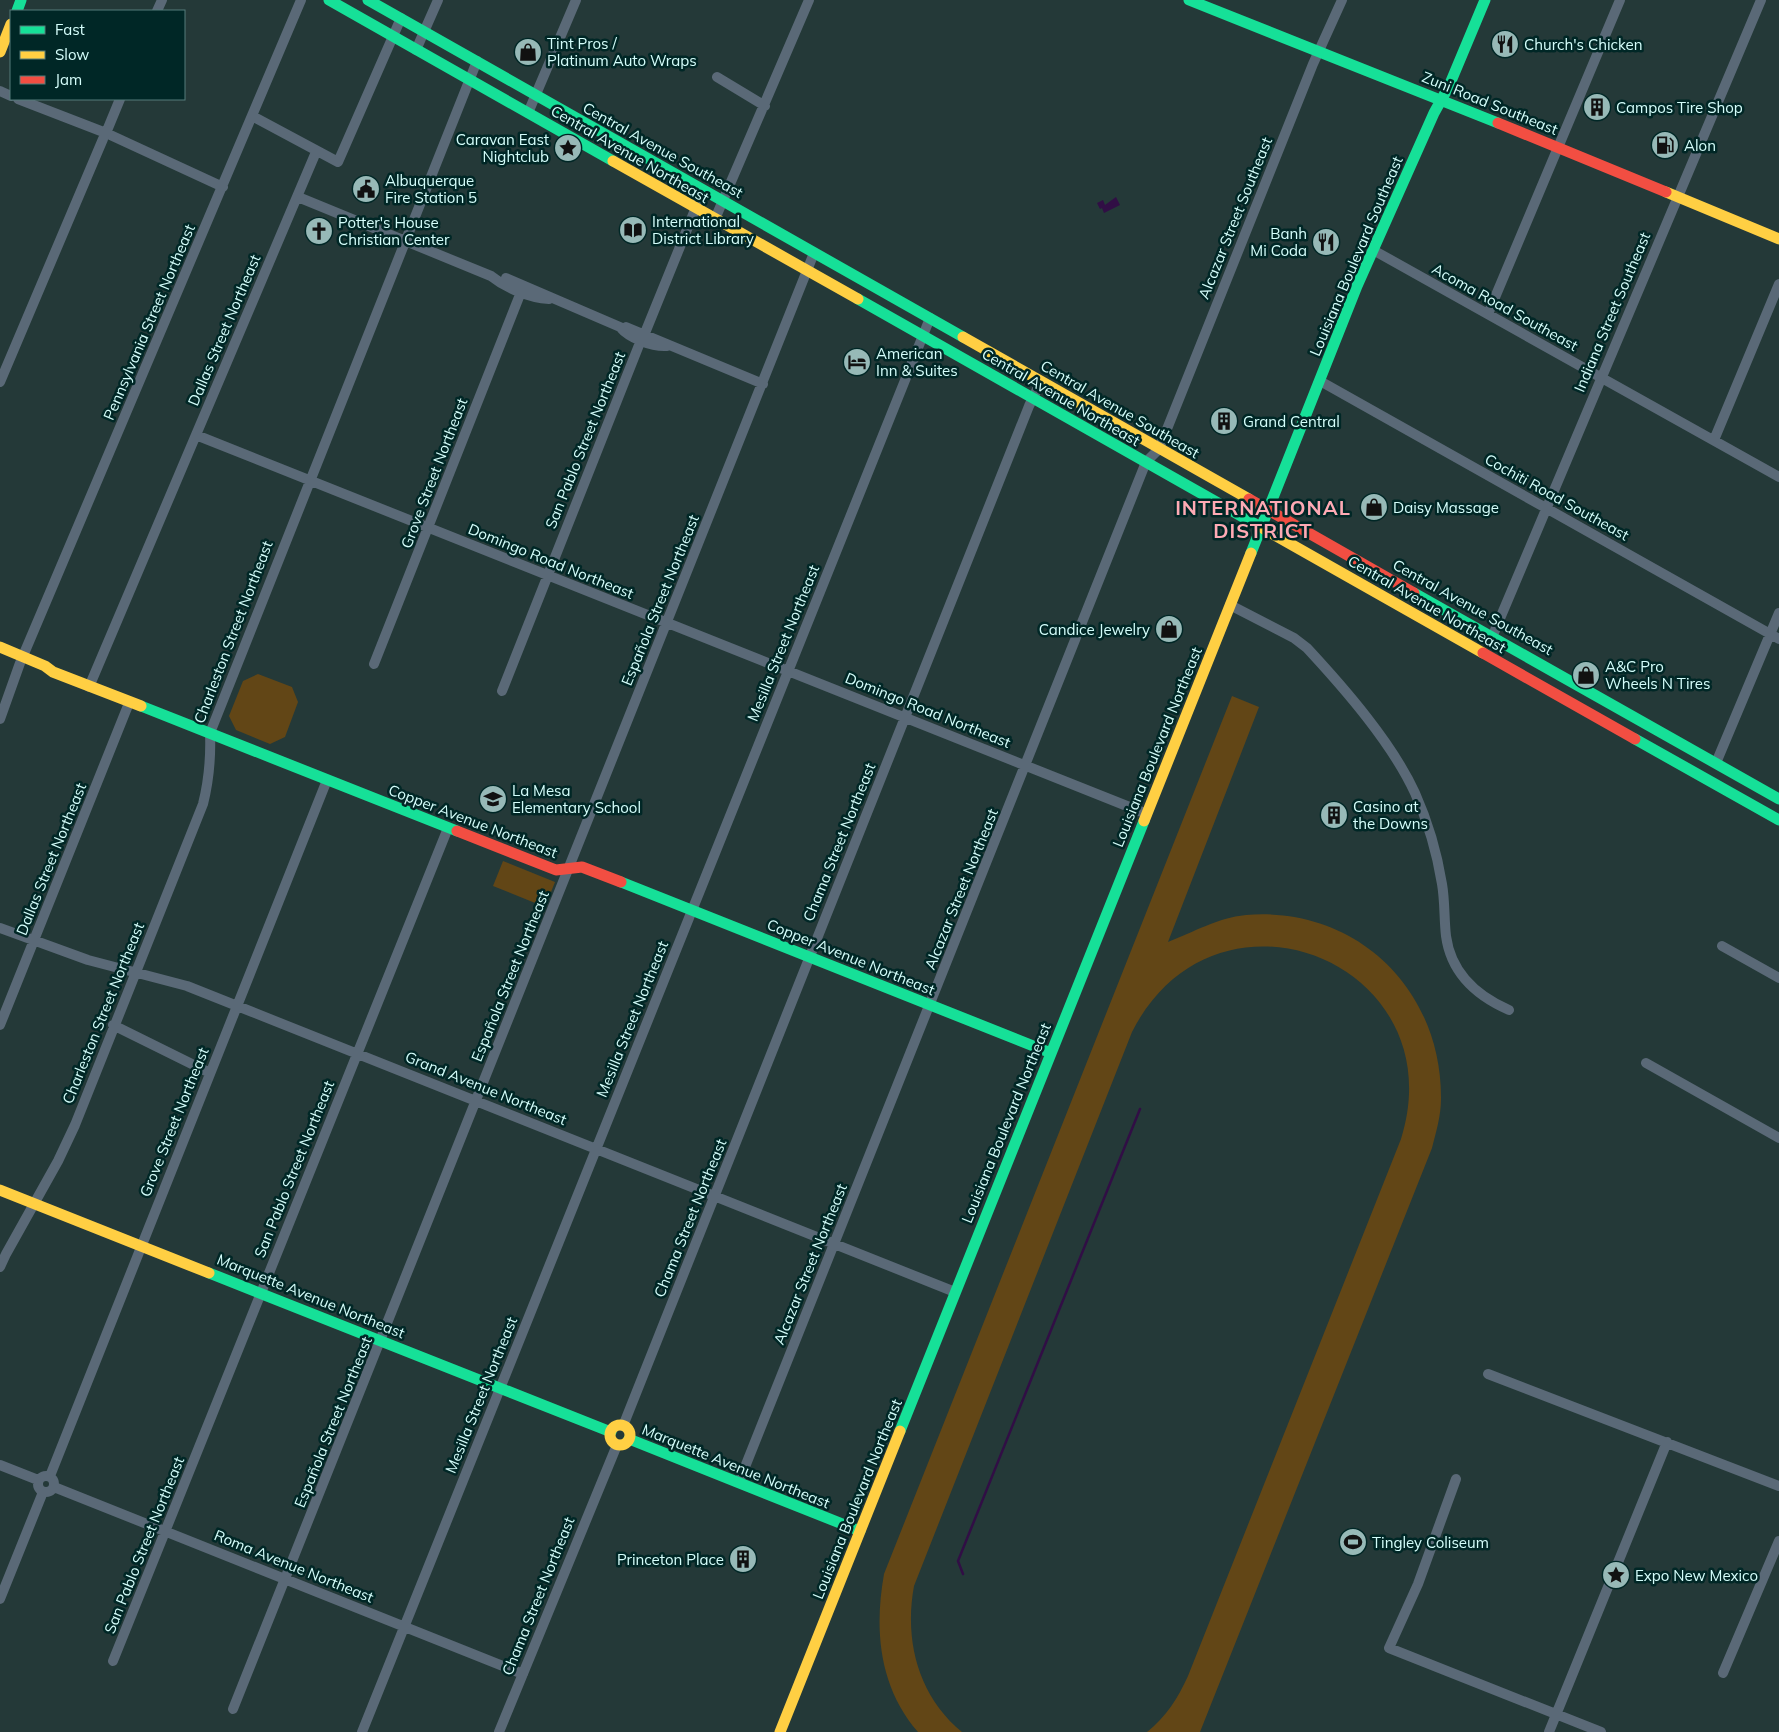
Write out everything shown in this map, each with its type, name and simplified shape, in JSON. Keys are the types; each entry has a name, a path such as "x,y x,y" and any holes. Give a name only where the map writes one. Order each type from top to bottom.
{"main road":[{"name":"Central Avenue Northeast","path":"329,0 1779,820"},
{"name":"Central Avenue Southeast","path":"368,0 1159,449 1493,635 1779,799"},
{"name":"Zuni Road Southeast","path":"1189,0 1559,147 1779,239"},
{"name":"Louisiana Boulevard Southeast","path":"1262,526 1373,250 1440,100 1449,86 1485,0"},
{"path":"0,52 10,27"},
{"name":"Louisiana Boulevard Northeast","path":"780,1732 1262,526"},
{"name":"Copper Avenue Northeast","path":"0,647 42,672 53,672 129,704 210,733 556,870 568,870 582,866 1051,1053"},
{"name":"Copper Avenue Northeast","path":"0,654 22,660"},
{"name":"Marquette Avenue Northeast","path":"0,1190 142,1244 611,1432"},
{"path":"617,1426 623,1426 628,1430 629,1439 623,1445 612,1441 611,1432 617,1426"},
{"name":"Marquette Avenue Northeast","path":"629,1439 860,1531"}],"street":[{"name":"Pennsylvania Street Northeast","path":"0,719 22,660 254,116 301,0"},
{"path":"416,50 438,0"},
{"path":"528,113 576,0"},
{"path":"715,219 809,0"},
{"path":"1214,0 1218,11"},
{"name":"Alcazar Street Southeast","path":"1159,449 1319,51 1342,0"},
{"path":"1488,314 1620,0"},
{"name":"Indiana Street Southeast","path":"1493,635 1545,507 1761,0"},
{"path":"254,116 316,152 338,162 401,18"},
{"name":"Charleston Street Northeast","path":"0,1268 58,1161 74,1125 203,804 211,757 210,733 404,241 478,61"},
{"path":"717,77 765,106"},
{"path":"20,100 223,187"},
{"path":"0,382 120,100"},
{"name":"Dallas Street Northeast","path":"89,687 316,152"},
{"name":"San Pablo Street Northeast","path":"502,691 703,190"},
{"path":"298,197 491,276 521,292 540,298 549,298"},
{"name":"Acoma Road Southeast","path":"1373,250 1779,477"},
{"name":"Española Street Northeast","path":"233,1709 814,253"},
{"path":"491,276 500,276 524,285 549,298 620,327 627,327 643,337 662,340 667,346 763,384"},
{"path":"1714,440 1779,284"},
{"name":"Grove Street Northeast","path":"374,664 429,529 521,292"},
{"name":"Mesilla Street Northeast","path":"362,1732 930,318"},
{"name":"Chama Street Northeast","path":"623,1426 1032,398 1041,381"},
{"name":"Cochiti Road Southeast","path":"1320,381 1775,637"},
{"name":"Domingo Road Northeast","path":"196,435 1147,814"},
{"name":"Alcazar Street Northeast","path":"739,1482 931,1005 1146,462 1159,449"},
{"path":"1230,605 1294,638 1307,648 1394,754 1416,794 1428,828 1442,885 1446,938 1455,964 1465,980 1479,993 1509,1010"},
{"path":"1716,763 1775,637 1779,613"},
{"name":"Dallas Street Northeast","path":"0,1025 129,704"},
{"name":"Grove Street Northeast","path":"50,1476 327,780"},
{"name":"San Pablo Street Northeast","path":"113,1661 448,828"},
{"name":"Grand Avenue Northeast","path":"0,928 88,960 187,986 238,1005 955,1292"},
{"path":"1722,946 1779,978"},
{"path":"113,1025 210,1073"},
{"path":"1646,1063 1779,1138"},
{"path":"1488,1374 1779,1486"},
{"path":"1549,1732 1667,1442"},
{"name":"Chama Street Northeast","path":"500,1732 617,1444"},
{"path":"0,1464 38,1480"},
{"path":"38,1480 44,1475 54,1479 54,1487 48,1492 43,1492"},
{"path":"1456,1479 1418,1584 1389,1648 1601,1732"},
{"path":"38,1480 38,1486 43,1492"},
{"name":"Roma Avenue Northeast","path":"54,1487 523,1674"},
{"path":"0,1599 43,1492"},
{"path":"1723,1673 1779,1541"}],"shaded area":[{"path":"1116,197 1120,205 1104,213 1102,208 1100,209 1097,203 1103,200 1105,205"},
{"path":"258,674 292,687 298,702 285,737 270,744 236,730 229,716 243,681"},
{"path":"1232,696 1259,707 1168,942 1215,922 1246,915 1286,916 1323,925 1357,941 1385,963 1409,991 1427,1023 1437,1059 1441,1099 1438,1124 1432,1148 1200,1732 1147,1732 1171,1707 1188,1676 1401,1139 1409,1077 1394,1025 1362,984 1319,957 1269,946 1217,954 1170,982 1132,1032 914,1586 911,1606 911,1627 918,1666 935,1702 947,1718 962,1732 918,1732 905,1715 887,1677 880,1637 881,1595 884,1574"},
{"path":"503,861 555,882 545,907 493,886"}],"waterway":[{"path":"963,1574 958,1561 1140,1109"}],"traffic: fast":[{"path":"17,10 21,0"},
{"path":"329,0 613,161"},
{"path":"368,0 963,337"},
{"path":"1189,0 1498,123"},
{"path":"1251,553 1357,286 1434,113 1449,86 1485,0"},
{"path":"858,299 1264,529"},
{"path":"1414,593 1779,799"},
{"path":"141,706 457,831"},
{"path":"1635,739 1779,820"},
{"path":"900,1431 1144,821"},
{"path":"621,882 1051,1053"},
{"path":"209,1273 611,1432"},
{"path":"629,1439 860,1531"}],"traffic: slow":[{"path":"0,52 10,27"},
{"path":"613,161 858,299"},
{"path":"1666,192 1779,239"},
{"path":"963,337 1249,499"},
{"path":"1264,529 1483,653"},
{"path":"1144,821 1251,553"},
{"path":"0,647 45,666 53,672 141,706"},
{"path":"0,1190 209,1273"},
{"path":"620,1425 627,1428 630,1435 627,1442 620,1445 613,1442 610,1435 613,1428 620,1425"},
{"path":"780,1732 900,1431"}],"traffic: jam":[{"path":"1498,123 1666,192"},
{"path":"1249,499 1414,593"},
{"path":"1483,653 1635,739"},
{"path":"457,831 556,870 582,867 621,882"}],"place":[{"name":"Church's Chicken","path":"1505,44"},
{"name":"Tint Pros / Platinum Auto Wraps","path":"528,52"},
{"name":"Campos Tire Shop","path":"1597,107"},
{"name":"Alon","path":"1665,145"},
{"name":"Caravan East Nightclub","path":"568,148"},
{"name":"Albuquerque Fire Station 5","path":"366,189"},
{"name":"International District Library","path":"633,230"},
{"name":"Potter's House Christian Center","path":"319,231"},
{"name":"Banh Mi Coda","path":"1326,242"},
{"name":"American Inn & Suites","path":"857,362"},
{"name":"Grand Central","path":"1224,421"},
{"name":"Daisy Massage","path":"1374,507"},
{"name":"Candice Jewelry","path":"1169,629"},
{"name":"A&C Pro Wheels N Tires","path":"1586,675"},
{"name":"La Mesa Elementary School","path":"493,799"},
{"name":"Casino at the Downs","path":"1334,815"},
{"name":"Tingley Coliseum","path":"1353,1542"},
{"name":"Princeton Place","path":"743,1559"},
{"name":"Expo New Mexico","path":"1616,1575"}],"district":[{"name":"INTERNATIONAL DISTRICT","path":"1263,518"}]}
